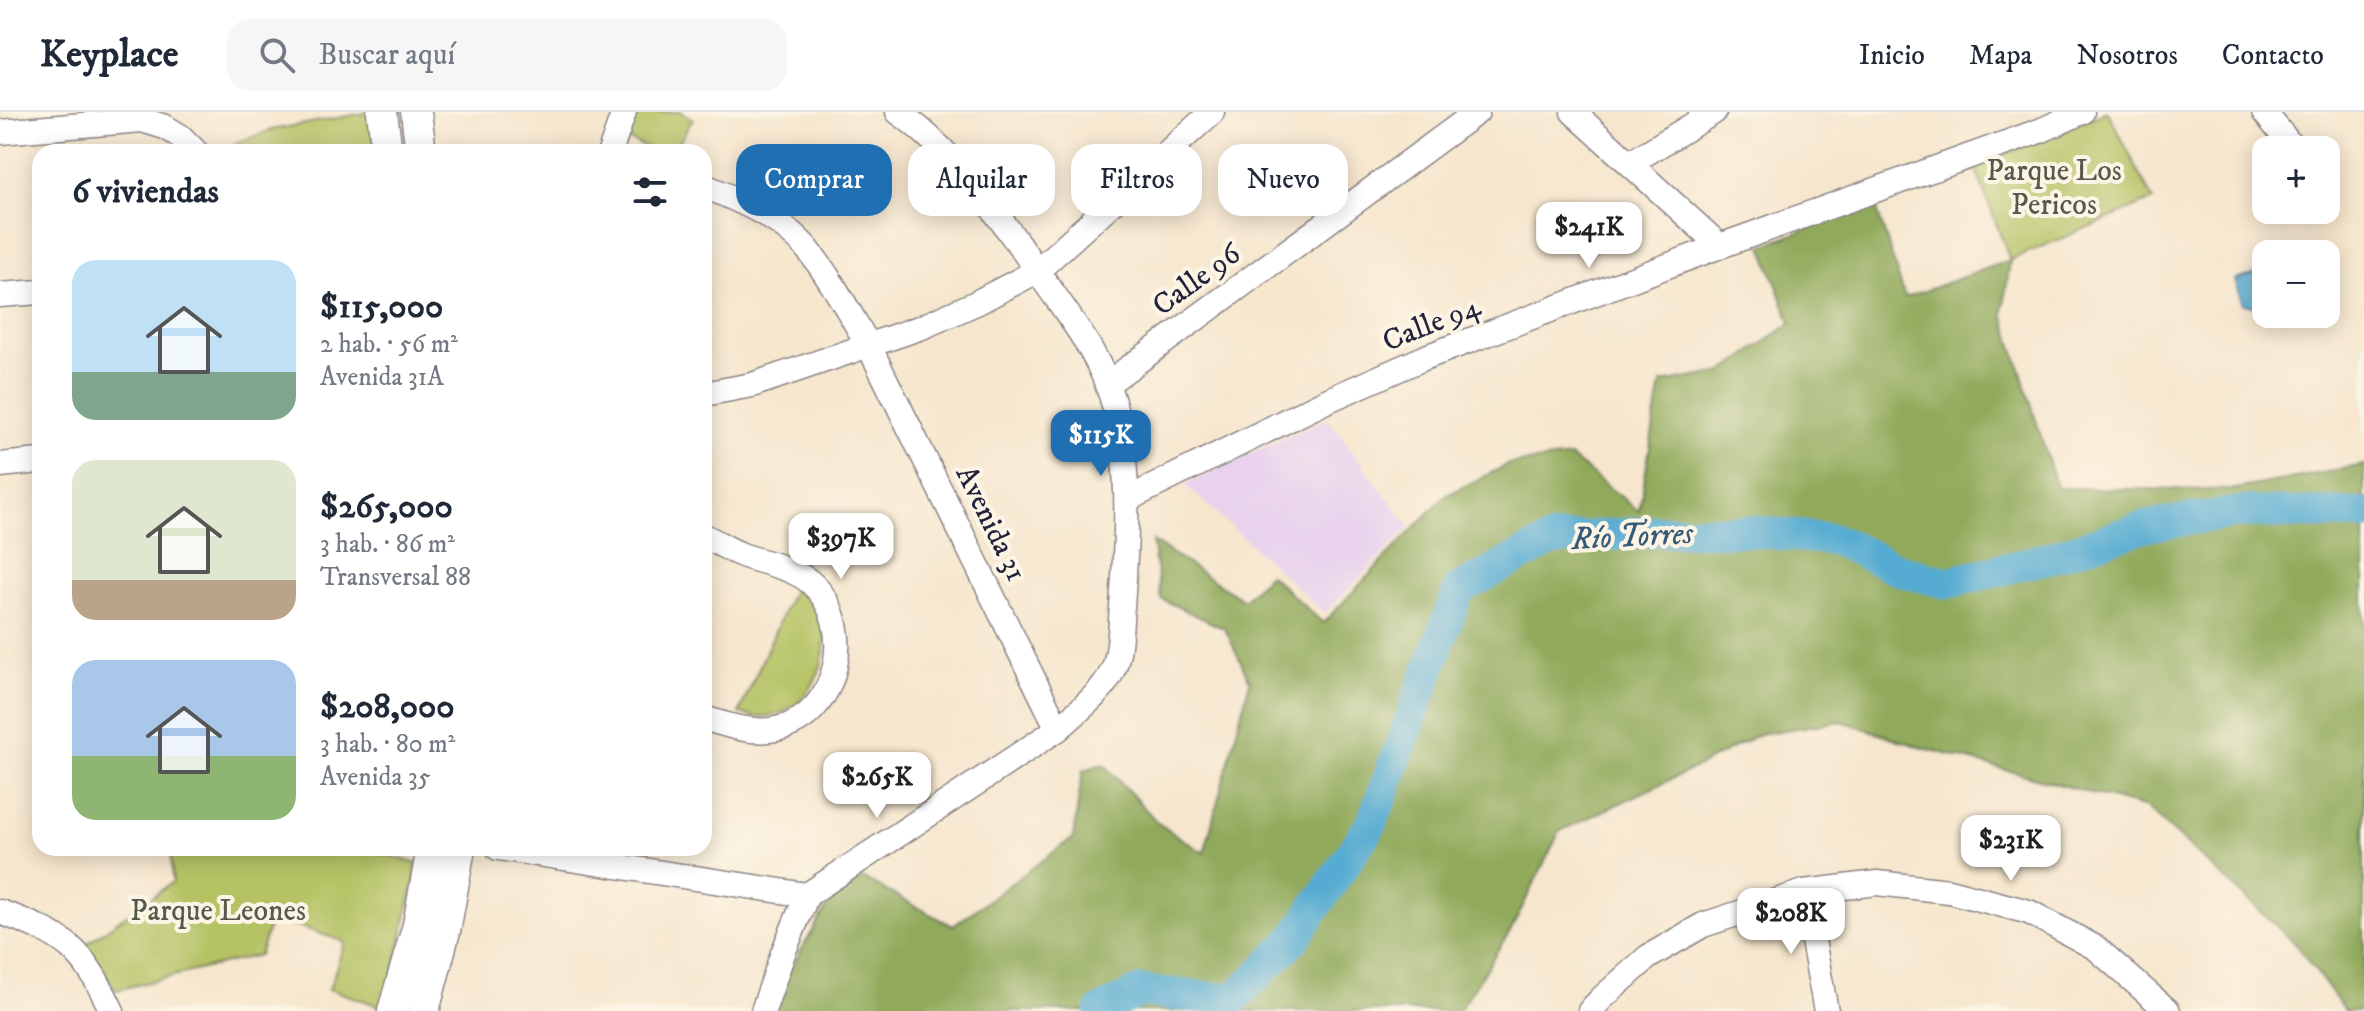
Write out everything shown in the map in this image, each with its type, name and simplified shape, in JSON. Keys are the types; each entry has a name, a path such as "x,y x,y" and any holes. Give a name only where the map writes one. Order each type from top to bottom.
{"main road":[{"path":"382,112 386,144"},
{"path":"416,112 420,144"},
{"path":"393,1011 418,925 431,856"},
{"path":"424,1011 445,931 459,856"}],"street":[{"path":"614,144 624,112"},
{"path":"763,1011 807,895 1058,729 1091,700 1114,668 1123,594 1128,499 1120,439 1107,384 1077,327 927,119 898,112"},
{"path":"712,392 752,385 869,346 976,303 1037,271 1212,112"},
{"name":"Calle 96","path":"1107,384 1477,112"},
{"path":"1573,112 1720,246"},
{"path":"1630,163 1714,112"},
{"name":"Calle 94","path":"1128,499 1313,407 1426,357 1720,246 2042,130 2082,112"},
{"path":"2264,112 2284,136"},
{"path":"0,132 142,120 165,127 188,144"},
{"name":"Avenida 31","path":"712,189 775,220 808,249 869,346 1058,729"},
{"path":"0,295 32,293"},
{"path":"0,465 32,463"},
{"path":"712,540 809,581 826,599 837,627 838,655 829,684 817,703 799,719 777,729 753,730 712,720"},
{"path":"551,856 807,895"},
{"path":"1590,1011 1648,957 1703,925 1804,892 1877,883 1949,891 2029,912 2096,948 2168,1011"},
{"path":"1804,892 1826,1011"},
{"path":"0,912 33,924 70,945 94,973 112,1011"}],"shaded area":[{"path":"1327,418 1410,527 1325,613 1185,484"}],"green space":[{"path":"371,112 375,144 235,144 271,130"},
{"path":"629,112 681,112 693,119 678,144 638,144 620,136"},
{"name":"Parque Los Pericos","path":"2108,112 2153,200 2010,260 1975,167"},
{"path":"1875,203 1905,298 2010,260 2003,313 2057,488 2230,490 2364,465 2364,1011 2345,1011 2294,942 2147,808 1920,747 1842,721 1759,734 1693,769 1560,831 1512,928 1459,1011 776,1011 785,978 828,905 862,878 953,926 1073,838 1083,770 1104,764 1158,823 1204,853 1250,681 1225,629 1161,599 1152,541 1244,600 1269,574 1323,623 1445,496 1509,464 1570,457 1639,511 1661,383 1723,372 1791,323 1762,246"},
{"path":"794,588 811,602 821,621 824,643 821,664 812,685 798,702 780,713 757,717 739,713"},
{"name":"Parque Leones","path":"171,856 390,856 418,864 386,1008 329,989 345,942 272,917 259,955 116,990 86,944 173,882"}],"water":[{"path":"2252,275 2252,306 2243,304 2235,280"}],"waterway":[{"name":"Río Torres","path":"1101,1011 1140,991 1233,1000 1294,939 1372,823 1459,589 1552,540 1657,531 1748,531 1836,540 1902,571 1947,583 2048,558 2147,526 2239,512 2364,514"}]}
